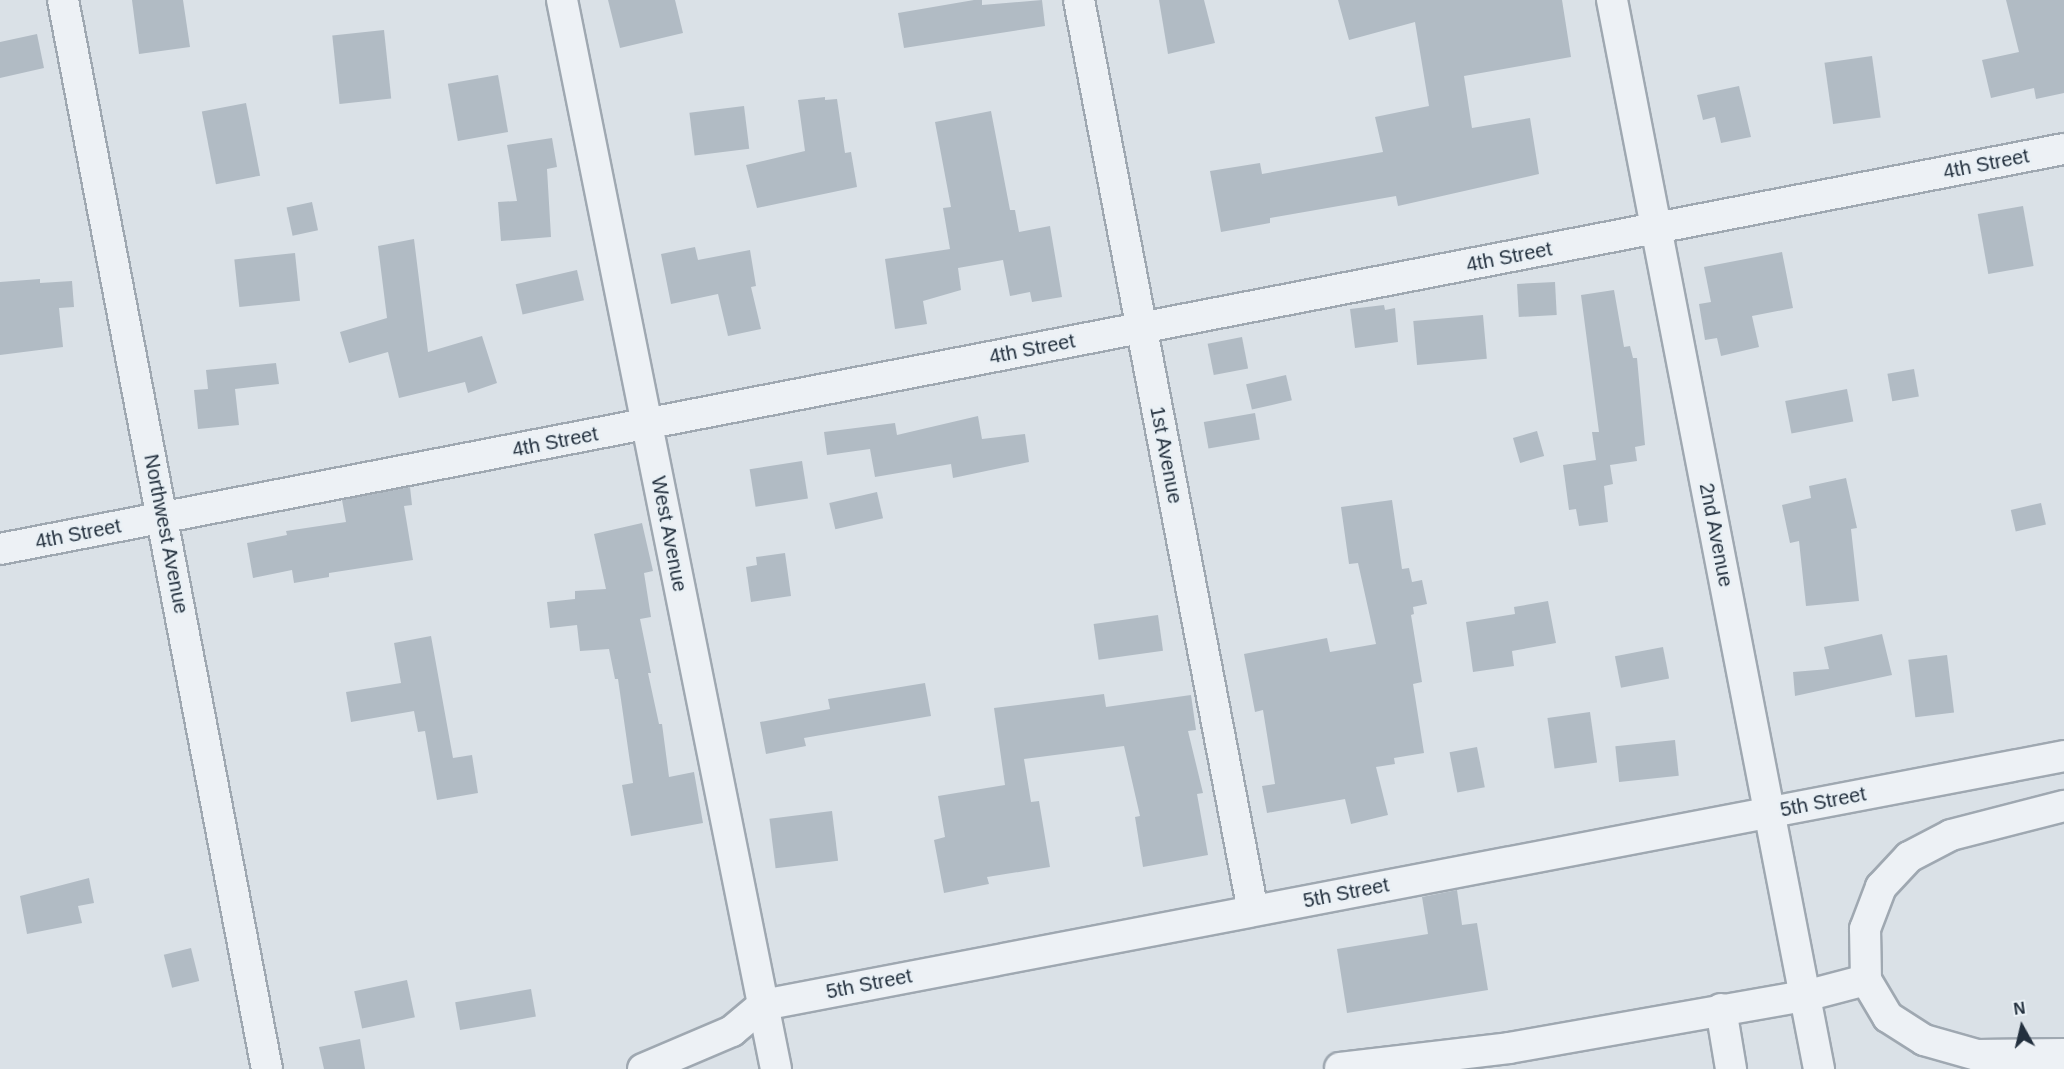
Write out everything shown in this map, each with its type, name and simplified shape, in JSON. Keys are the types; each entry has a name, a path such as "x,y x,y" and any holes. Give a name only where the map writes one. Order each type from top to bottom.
{"street":[{"name":"Northwest Avenue","path":"63,0 267,1069"},
{"name":"West Avenue","path":"562,0 776,1069"},
{"name":"1st Avenue","path":"1079,0 1253,911"},
{"name":"2nd Avenue","path":"1612,0 1819,1069"},
{"name":"4th Street","path":"0,549 2064,149"},
{"name":"5th Street","path":"643,1069 732,1031 763,1005 2064,756"},
{"path":"2064,806 1951,835 1909,857 1881,887 1865,929 1866,980 1888,1017 1924,1040 1977,1055 2064,1054"},
{"path":"1340,1068 1511,1058 1721,1009 1805,996 1866,980"},
{"path":"1721,1009 1731,1069"}],"building":[{"path":"132,0 183,0 190,47 139,54"},
{"path":"608,0 675,0 683,33 620,48"},
{"path":"982,0 982,5 1042,0 1045,26 904,48 898,13"},
{"path":"1159,0 1204,0 1215,43 1168,54"},
{"path":"1338,0 1562,0 1571,57 1464,76 1472,128 1530,118 1539,174 1398,206 1396,196 1270,218 1270,223 1221,232 1210,171 1260,163 1262,174 1383,152 1375,117 1429,106 1415,22 1349,40"},
{"path":"2006,0 2064,0 2064,93 2036,99 2034,88 1991,98 1982,60 2019,52"},
{"path":"384,30 391,99 339,104 332,35"},
{"path":"37,34 44,68 0,78 0,42"},
{"path":"1872,56 1881,117 1833,124 1824,63"},
{"path":"498,75 508,132 458,141 448,84"},
{"path":"1739,86 1751,137 1721,143 1715,117 1703,120 1697,95"},
{"path":"825,97 825,100 837,99 845,153 851,152 857,187 757,208 746,165 805,151 798,100"},
{"path":"246,103 260,176 216,184 202,112"},
{"path":"744,106 749,149 695,155 689,113"},
{"path":"991,111 1010,210 1015,210 1019,232 1050,226 1062,297 1032,302 1030,292 1010,296 1003,260 958,268 961,290 923,301 927,324 895,329 885,259 950,249 943,208 951,207 935,122"},
{"path":"552,138 557,167 547,169 551,237 501,241 498,202 517,201 507,145"},
{"path":"312,202 318,230 293,236 287,207"},
{"path":"2023,206 2034,266 1988,274 1978,214"},
{"path":"414,239 428,352 482,336 497,383 468,393 465,382 399,398 388,352 349,363 340,332 387,318 378,246"},
{"path":"695,247 698,260 750,250 756,286 751,287 761,329 728,336 718,294 671,304 661,254"},
{"path":"1782,252 1793,308 1752,316 1759,347 1721,356 1717,338 1705,340 1699,304 1711,302 1704,267"},
{"path":"295,253 300,301 239,307 234,259"},
{"path":"577,270 584,300 523,314 516,284"},
{"path":"40,279 40,283 72,281 74,307 59,308 63,347 0,355 0,282"},
{"path":"1555,282 1557,315 1519,317 1517,284"},
{"path":"1614,290 1624,347 1630,346 1633,358 1637,358 1645,445 1635,447 1637,461 1610,465 1613,484 1604,486 1608,522 1579,526 1576,509 1569,510 1563,465 1596,460 1592,432 1599,432 1581,295"},
{"path":"1384,305 1385,310 1395,308 1398,342 1355,348 1350,309"},
{"path":"1483,315 1487,359 1417,365 1413,321"},
{"path":"1242,337 1248,368 1214,375 1208,344"},
{"path":"276,363 279,384 235,389 239,425 198,429 194,390 208,389 206,370"},
{"path":"1914,369 1919,397 1892,401 1887,374"},
{"path":"1286,375 1292,400 1252,410 1246,384"},
{"path":"1847,389 1853,421 1791,433 1785,401"},
{"path":"1255,413 1260,440 1208,449 1204,422"},
{"path":"978,416 982,439 1025,434 1029,462 953,478 951,464 875,477 870,449 827,455 824,432 895,423 897,435"},
{"path":"1537,431 1544,456 1520,463 1513,438"},
{"path":"802,461 808,499 756,507 750,469"},
{"path":"1846,478 1857,528 1851,529 1859,601 1806,606 1799,541 1790,543 1782,505 1811,498 1809,486"},
{"path":"410,487 412,505 404,506 413,560 329,573 329,577 294,583 292,570 253,578 247,543 287,535 286,531 346,522 342,500"},
{"path":"877,492 883,518 835,529 829,503"},
{"path":"1392,500 1402,569 1409,568 1412,582 1422,580 1427,604 1413,607 1414,614 1411,615 1422,682 1413,684 1424,753 1394,758 1395,764 1376,767 1388,815 1351,824 1345,799 1267,813 1262,786 1275,784 1263,710 1255,712 1244,654 1327,638 1330,652 1376,644 1358,563 1349,564 1341,507"},
{"path":"2041,503 2046,524 2016,531 2011,510"},
{"path":"642,523 653,571 644,573 651,617 640,619 651,673 648,673 659,724 662,724 669,777 694,772 703,823 631,836 622,785 633,783 618,679 615,679 609,649 580,651 577,625 550,628 547,602 575,599 575,591 606,589 594,534"},
{"path":"785,553 791,596 751,602 746,567 757,565 756,557"},
{"path":"1548,601 1556,643 1512,651 1514,666 1473,672 1466,622 1515,614 1514,607"},
{"path":"1158,615 1163,651 1099,660 1094,624"},
{"path":"1882,634 1892,675 1795,696 1793,672 1829,669 1824,647"},
{"path":"431,636 453,758 472,755 478,793 437,800 425,731 418,732 414,711 351,722 346,692 401,683 394,643"},
{"path":"1663,647 1669,678 1621,688 1615,656"},
{"path":"1947,655 1954,713 1915,717 1908,660"},
{"path":"925,683 931,716 804,738 806,746 766,754 760,722 830,709 828,699"},
{"path":"1104,694 1106,707 1191,695 1196,730 1188,731 1203,793 1197,794 1208,855 1143,867 1135,817 1140,816 1124,746 1024,759 1031,802 1039,801 1050,867 987,877 989,884 944,893 934,840 945,837 938,796 1005,785 994,708"},
{"path":"1590,712 1597,763 1555,768 1547,718"},
{"path":"1675,740 1679,776 1619,782 1615,746"},
{"path":"1477,747 1485,787 1457,793 1450,752"},
{"path":"832,811 838,861 776,868 769,819"},
{"path":"89,878 94,903 78,906 82,923 27,934 20,896"},
{"path":"1457,890 1462,925 1477,923 1488,990 1347,1013 1337,949 1428,934 1422,897"},
{"path":"191,948 199,981 172,988 164,955"},
{"path":"407,980 415,1017 362,1028 354,991"},
{"path":"531,989 536,1017 460,1030 455,1002"},
{"path":"360,1039 365,1069 324,1069 319,1047"}]}
